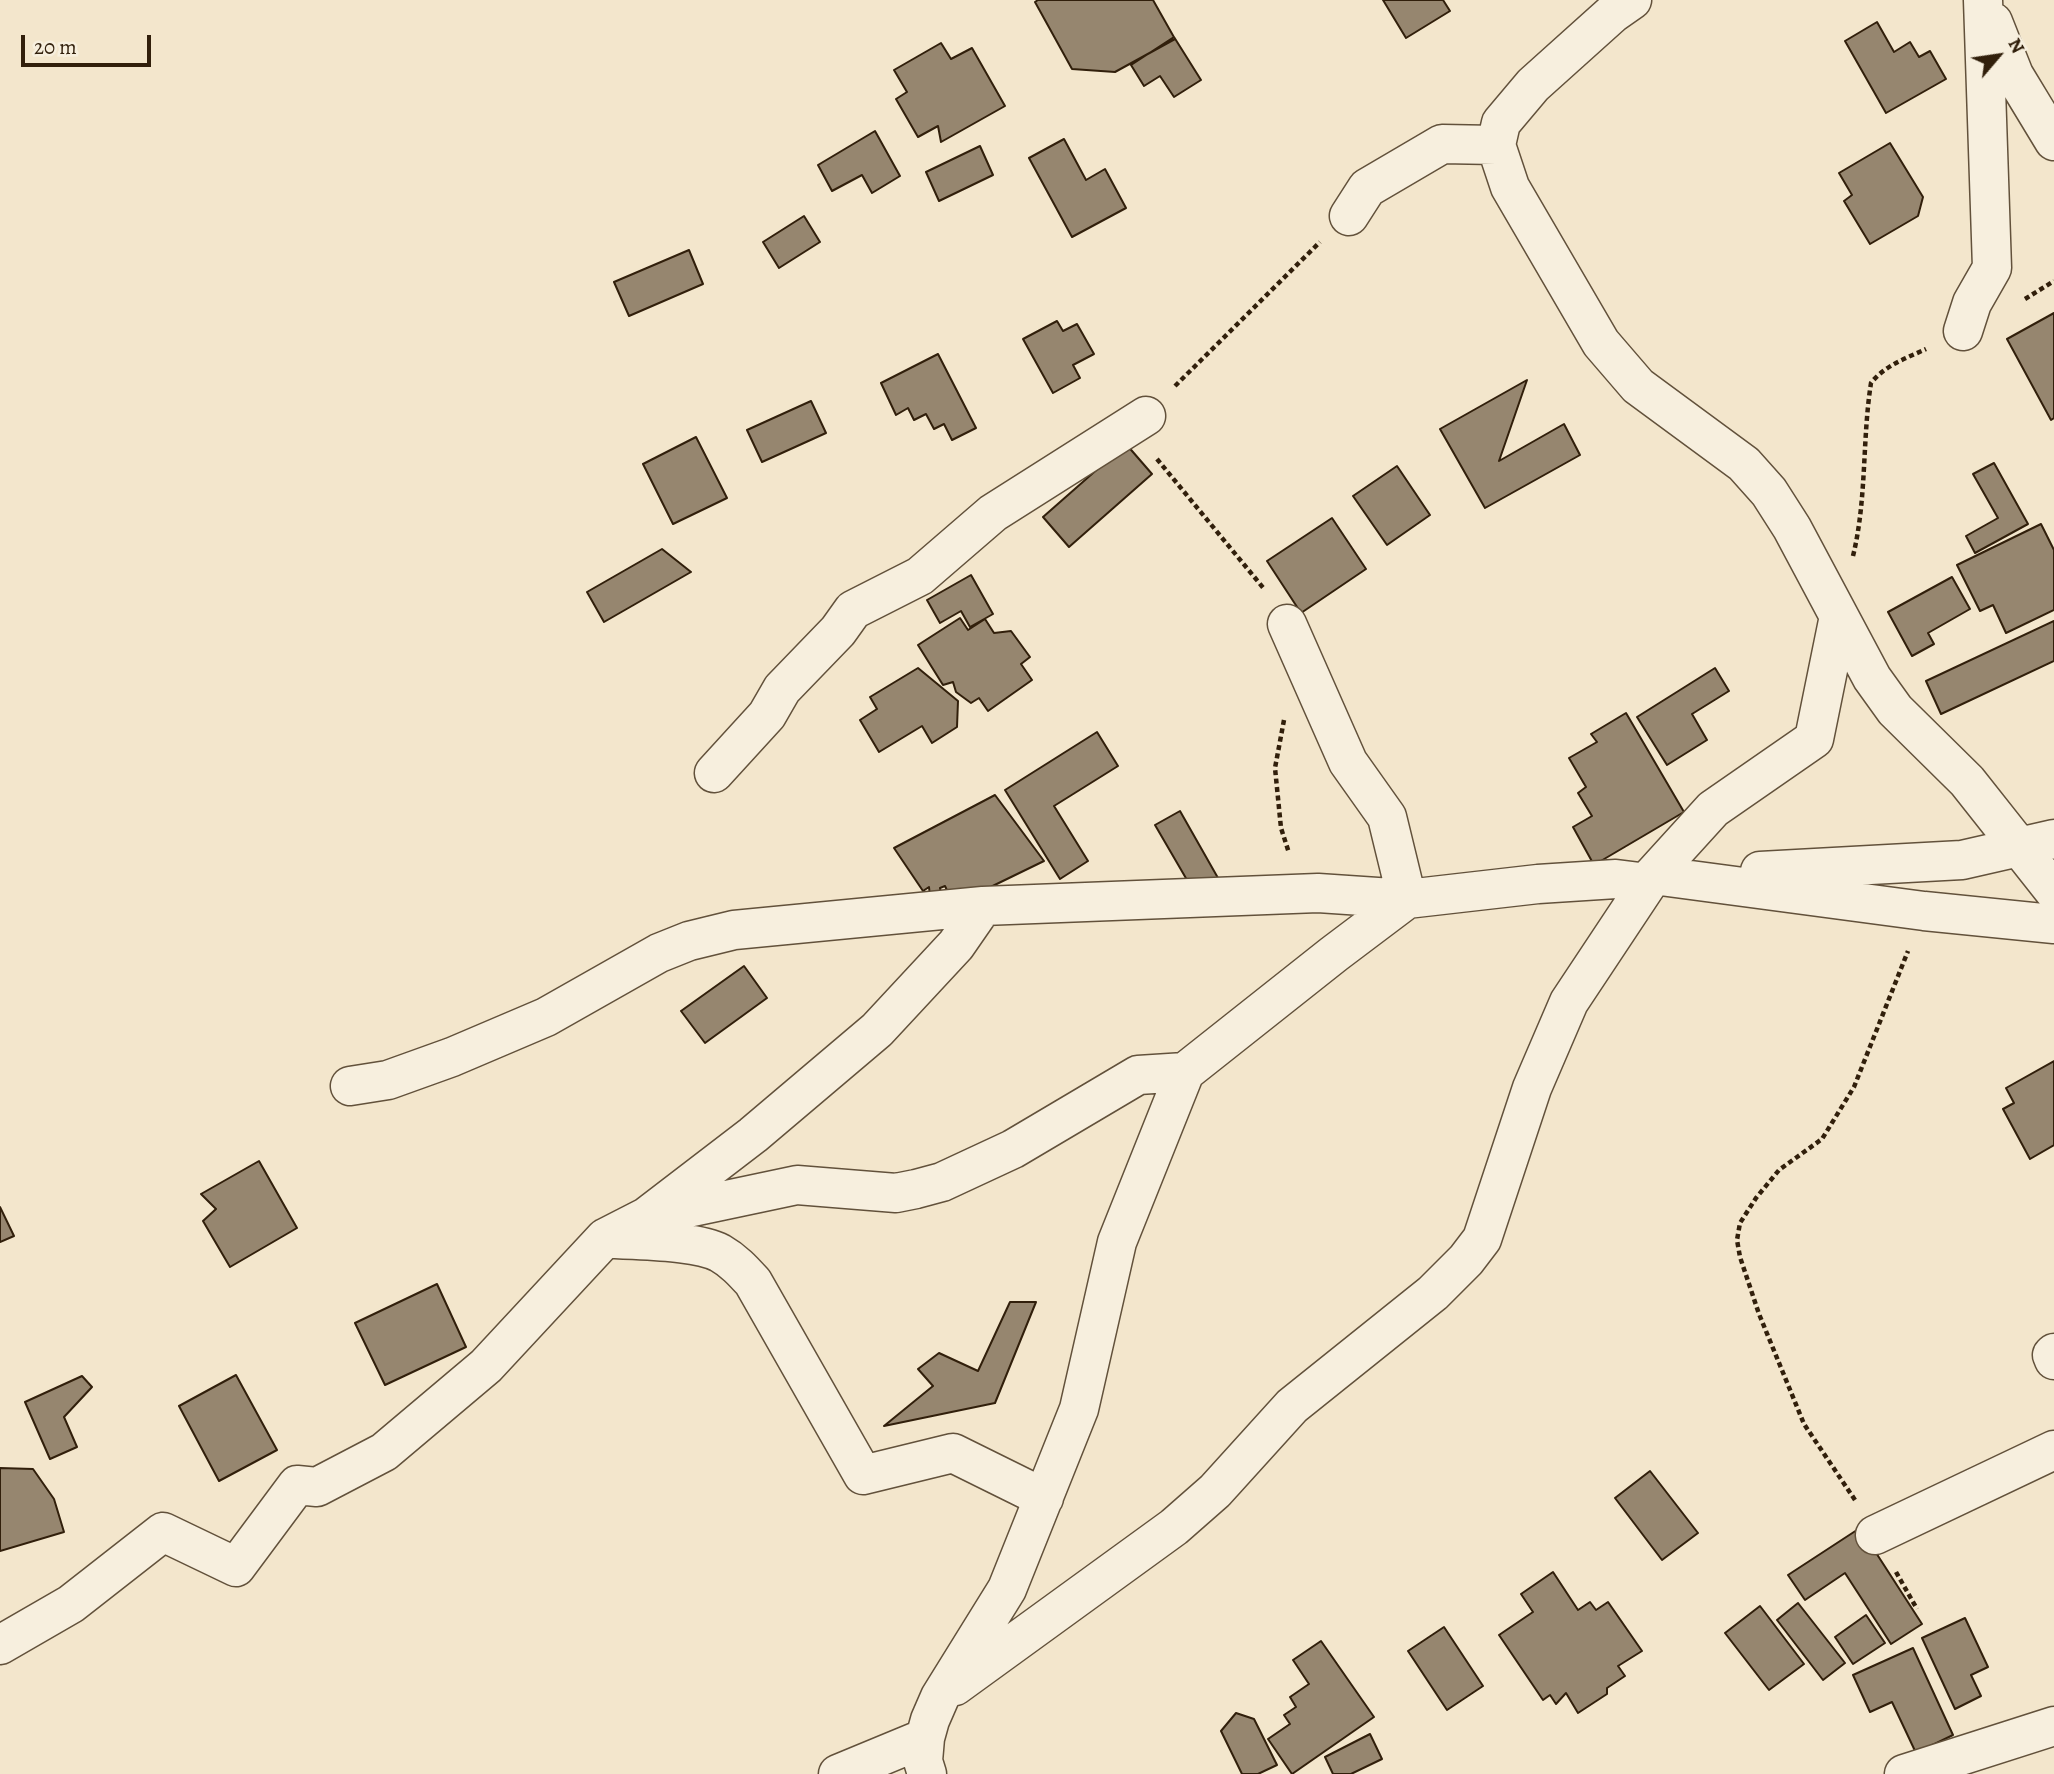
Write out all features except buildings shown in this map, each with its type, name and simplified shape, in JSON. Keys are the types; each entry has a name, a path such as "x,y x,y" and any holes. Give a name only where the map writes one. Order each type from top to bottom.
{"street":[{"path":"1632,0 1612,14 1533,85 1501,123 1496,145 1510,187 1601,343 1638,386 1744,464 1769,492 1792,528 1872,678 1895,710 1967,781 2036,843 2054,891"},
{"path":"1983,0 2014,75 2054,141"},
{"path":"1964,331 1972,303 1992,268 1983,0"},
{"path":"1349,216 1367,188 1442,144 1496,145"},
{"path":"715,773 767,715 782,689 838,631 853,610 920,576 993,513 1146,416"},
{"path":"940,1697 1174,1527 1215,1491 1292,1406 1433,1293 1466,1260 1482,1239 1532,1088 1569,1002 1651,879 1713,809 1814,739 1839,616"},
{"path":"1287,624 1348,762 1387,817 1407,899"},
{"path":"350,1086 388,1080 452,1057 546,1017 659,953 689,941 734,930 983,906 1302,894 1407,899 1538,884 1962,860 2036,843"},
{"path":"1651,879 2054,924"},
{"path":"838,1774 926,1756 940,1697 1007,1589 1079,1409 1117,1242 1185,1072 1407,899"},
{"path":"0,1645 71,1604 163,1532 236,1567 297,1485 317,1487 384,1452 486,1366 605,1238 646,1217 753,1135 877,1030 956,946 983,906"},
{"path":"646,1217 796,1185 896,1193 916,1189 942,1182 1013,1150 1138,1075 1185,1072"},
{"path":"605,1238 700,1247 717,1252 735,1263 753,1282 863,1475 953,1453 1044,1498"},
{"path":"2054,1353 2054,1360"},
{"path":"1875,1535 2054,1450"},
{"path":"1904,1774 2054,1726"}],"path":[{"path":"1287,624 1278,606 1142,441 1139,430 1146,416 1296,264 1349,216"},
{"path":"2021,301 2054,281"},
{"path":"1839,616 1860,527 1871,383 1878,374 1892,365 1964,331"},
{"path":"1284,719 1275,768 1281,828 1302,894"},
{"path":"1917,1609 1859,1507 1804,1424 1759,1314 1737,1240 1740,1223 1756,1198 1779,1170 1822,1139 1854,1087 1924,911"}]}
